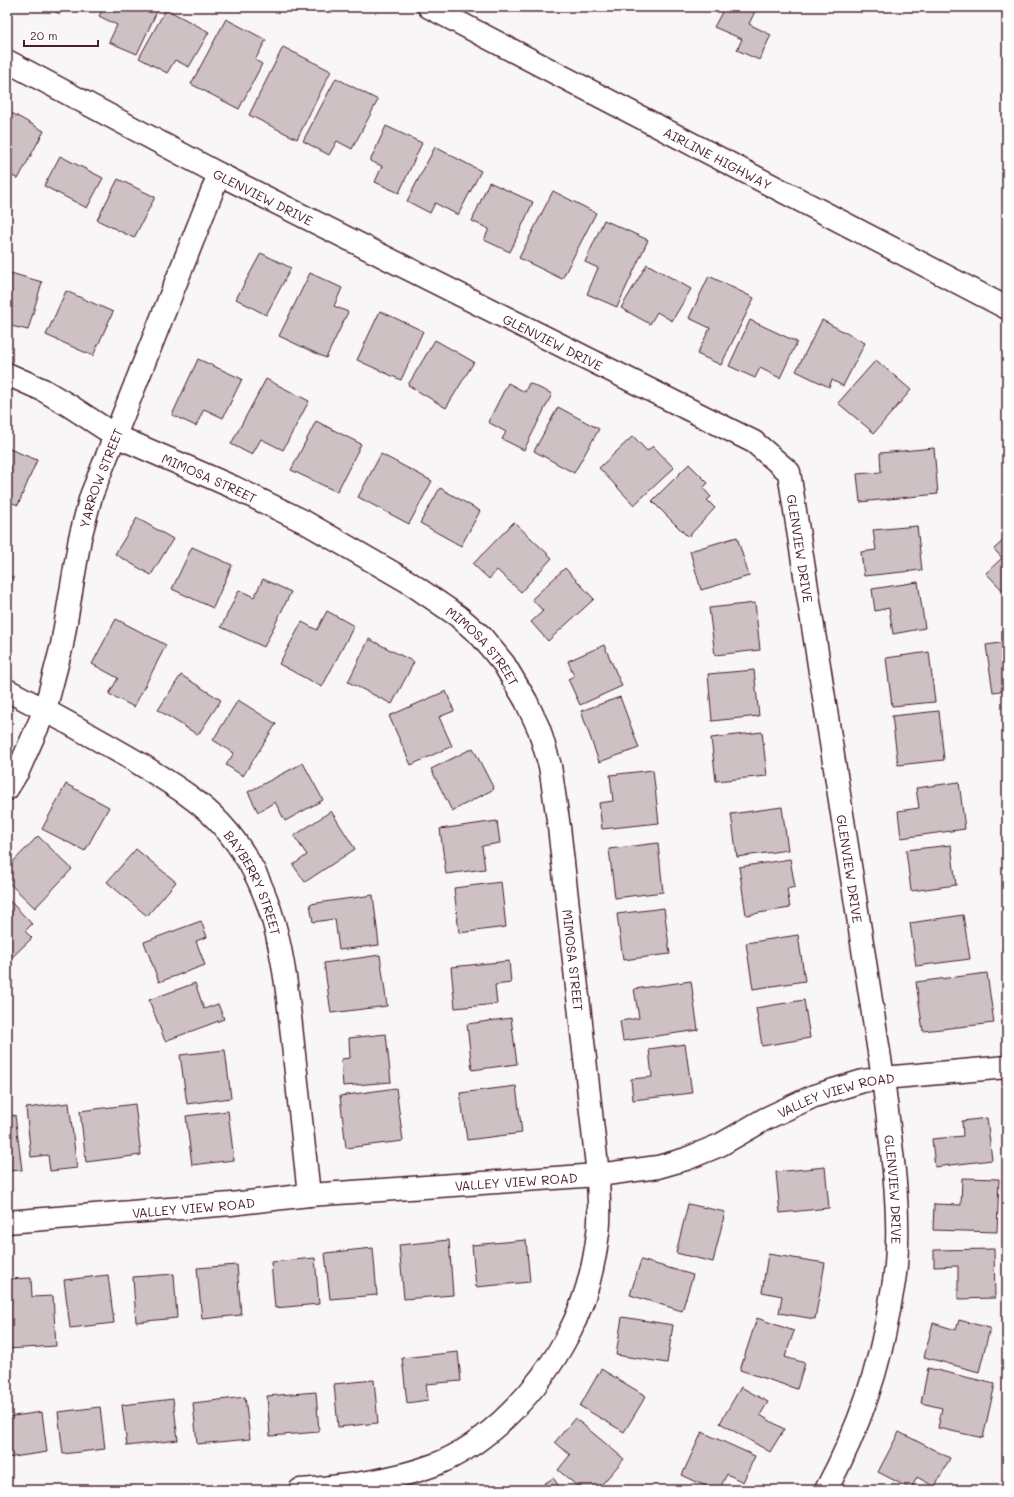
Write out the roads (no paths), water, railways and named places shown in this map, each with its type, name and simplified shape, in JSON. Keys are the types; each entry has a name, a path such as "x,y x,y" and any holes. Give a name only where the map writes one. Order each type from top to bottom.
{"street":[{"name":"AIRLINE HIGHWAY","path":"429,7 1007,308"},
{"name":"GLENVIEW DRIVE","path":"7,61 219,174 754,442 789,472 883,1078 894,1170 897,1217 896,1265 887,1323 874,1377 864,1408 826,1490"},
{"name":"YARROW STREET","path":"7,789 18,771 45,710 62,645 80,538 91,496 219,174"},
{"name":"MIMOSA STREET","path":"7,374 43,390 116,436 233,487 303,521 407,581 458,616 481,636 504,664 526,701 539,729 550,766 559,827 598,1175 599,1231 594,1260 583,1298 568,1336 530,1392 500,1424 482,1438 462,1451 434,1465 391,1477 342,1486 300,1490"},
{"name":"BAYBERRY STREET","path":"7,690 45,710 181,789 219,822 241,849 268,900 281,950 289,1008 309,1195"},
{"name":"VALLEY VIEW ROAD","path":"7,1222 231,1204 309,1195 598,1175 658,1167 686,1159 720,1145 765,1119 814,1096 863,1081 1007,1067"}]}
